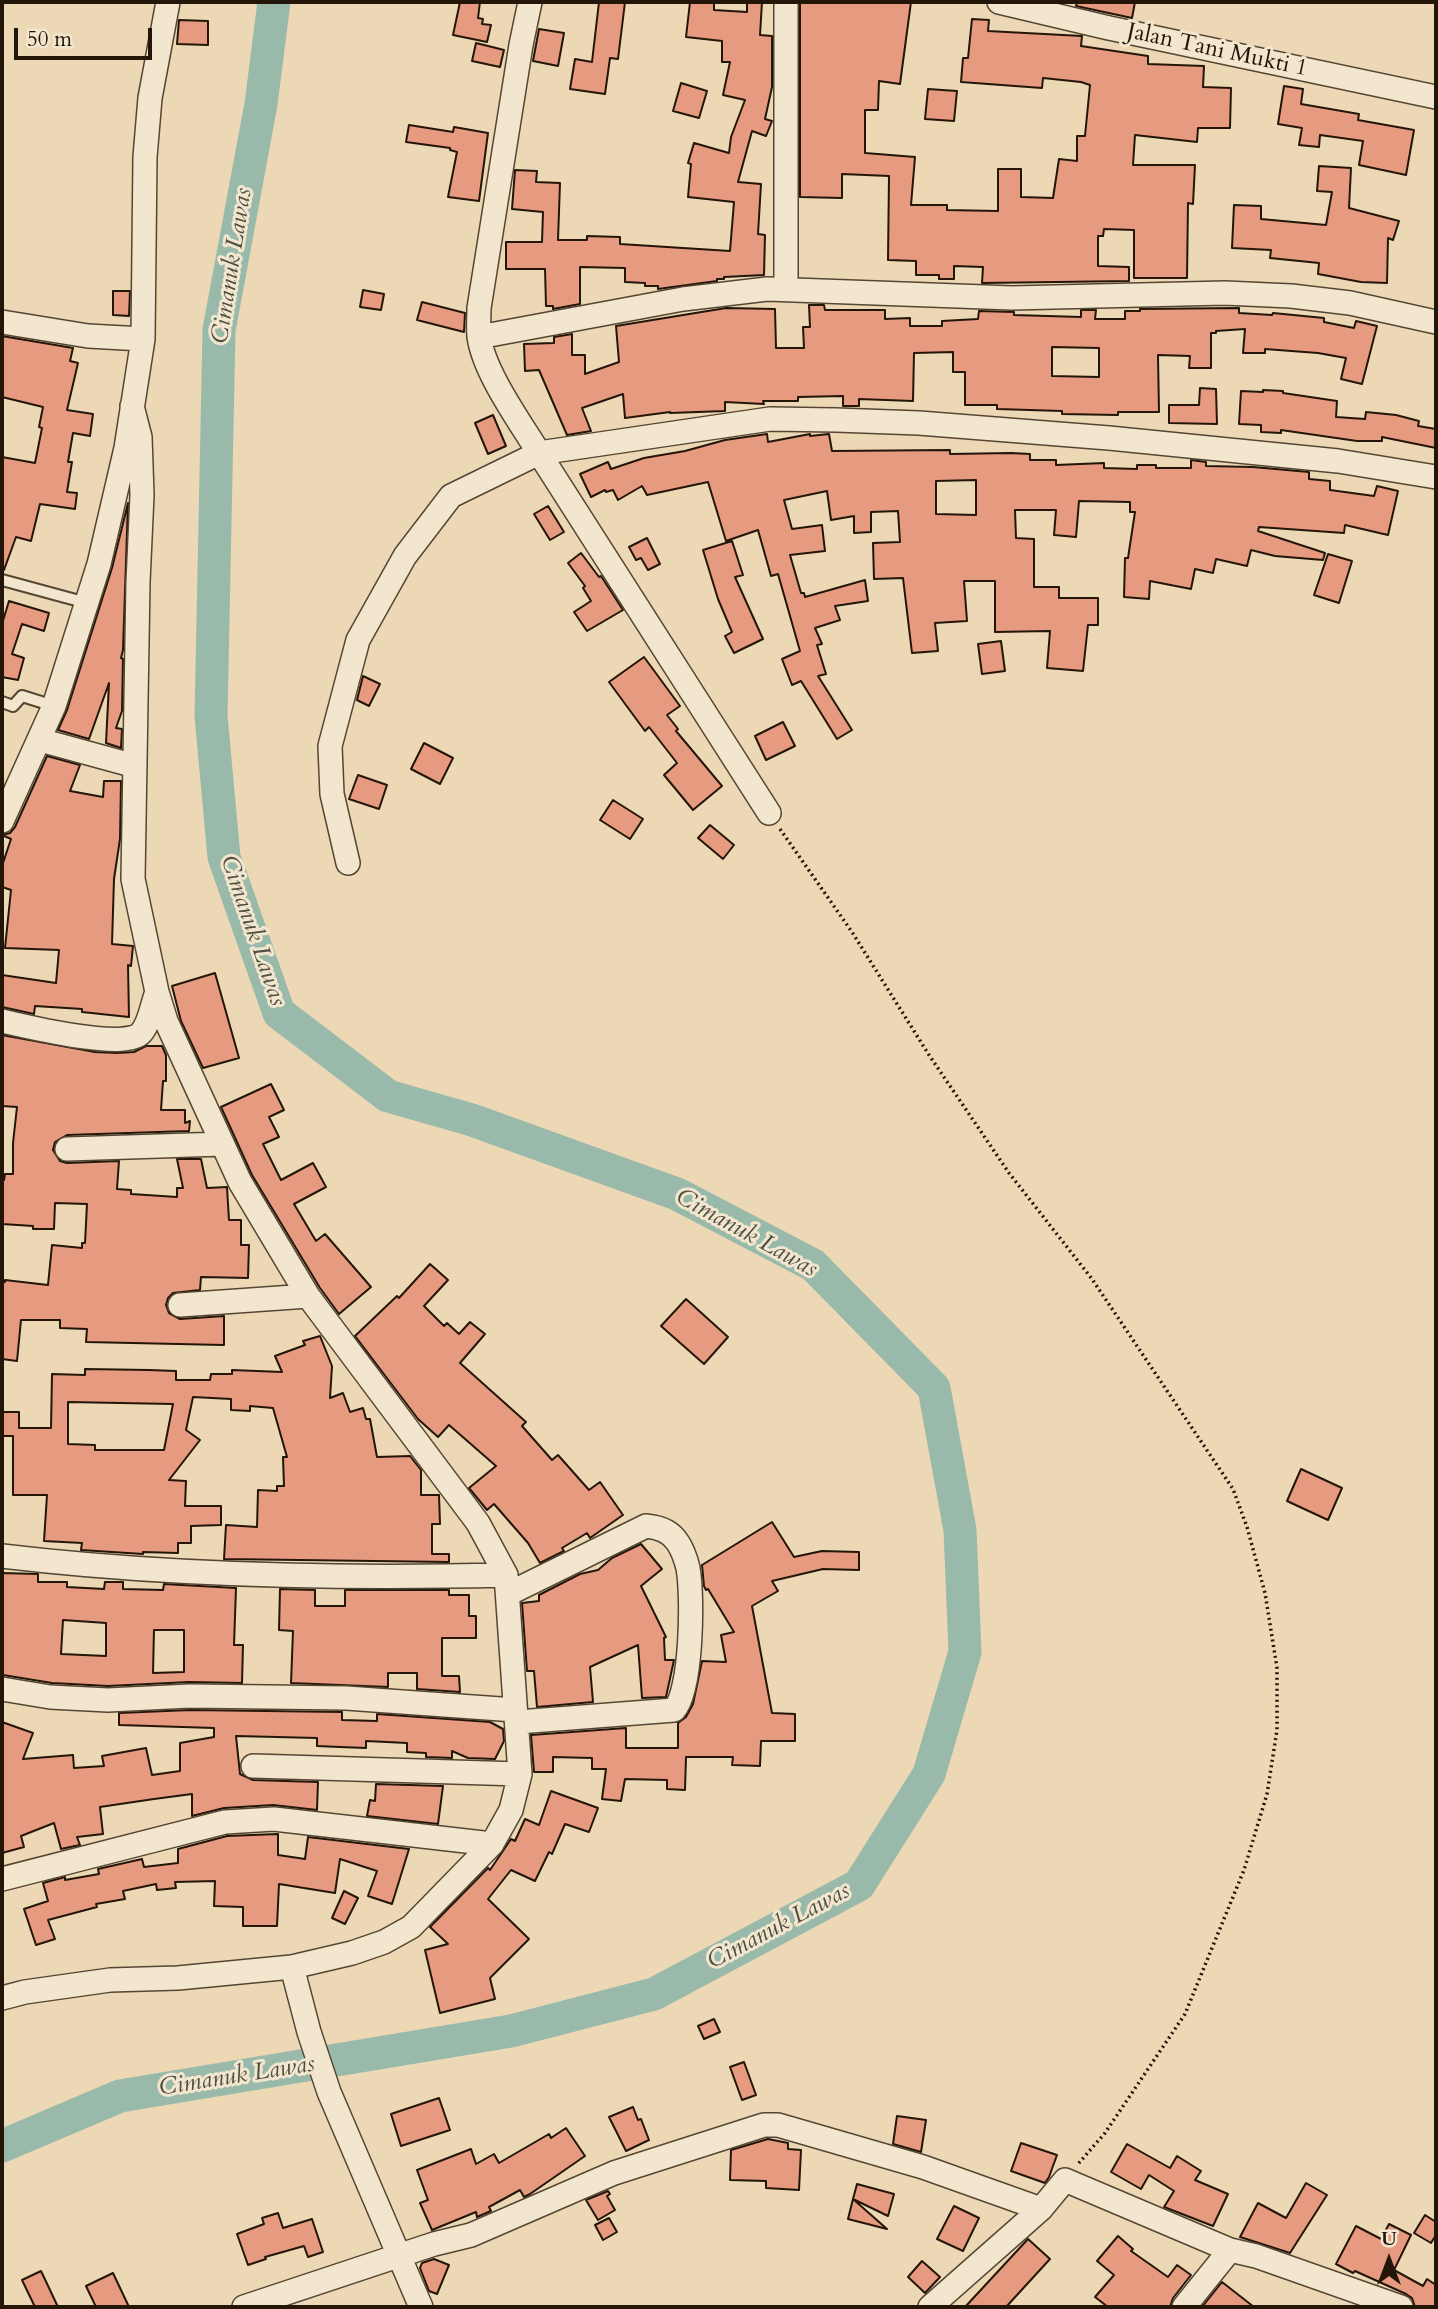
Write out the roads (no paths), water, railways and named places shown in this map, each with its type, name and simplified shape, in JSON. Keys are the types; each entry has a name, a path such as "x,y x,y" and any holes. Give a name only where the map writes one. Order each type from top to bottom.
{"street":[{"path":"4,809 40,740 45,704 88,603 126,448 143,339 145,157 150,98 168,2"},
{"path":"530,2 479,308 479,337 499,386 539,453 769,813"},
{"path":"786,2 786,289"},
{"name":"Jalan Tani Mukti 1","path":"999,2 1436,97"},
{"path":"479,337 683,299 767,289 1012,299 1225,293 1291,296 1350,303 1436,322"},
{"path":"2,322 88,336 143,339"},
{"path":"2,1998 110,1980 178,1978 292,1967 352,1953 384,1942 411,1927 492,1844 511,1810 520,1774 507,1584 478,1523 308,1296 240,1182 166,1021 157,992 133,879 142,495 140,437 132,406"},
{"path":"348,863 332,794 330,746 358,640 405,556 451,496 539,453 770,419 822,419 919,423 1136,441 1338,461 1436,477"},
{"path":"40,740 135,766"},
{"path":"2,1021 94,1039 131,1038 143,1031 157,992"},
{"path":"67,1149 222,1144"},
{"path":"180,1305 308,1296"},
{"path":"2,1556 244,1575 507,1584 646,1526 660,1527 677,1541 688,1567 690,1637 686,1678 680,1704 674,1710 517,1716 346,1698 190,1696 108,1700 50,1697 2,1689"},
{"path":"253,1766 520,1774"},
{"path":"2,1878 225,1822 248,1819 286,1820 492,1844"},
{"path":"292,1967 309,2032 329,2092 421,2307"},
{"path":"244,2307 480,2231 614,2173 764,2125 778,2125 923,2167 1041,2209"},
{"path":"929,2307 1041,2209 1065,2179 1230,2250 1256,2256 1401,2307"},
{"path":"1184,2307 1230,2250"}],"lane":[{"path":"2,580 88,603"},
{"path":"2,702 13,706 20,697 26,697 45,704"}],"waterway":[{"name":"Cimanuk Lawas","path":"2,2146 120,2096 511,2031 654,1994 859,1885 929,1774 965,1652 960,1530 934,1388 813,1265 677,1194 472,1120 388,1096 279,1013 224,857 211,716 219,330 261,104 274,2"}]}
